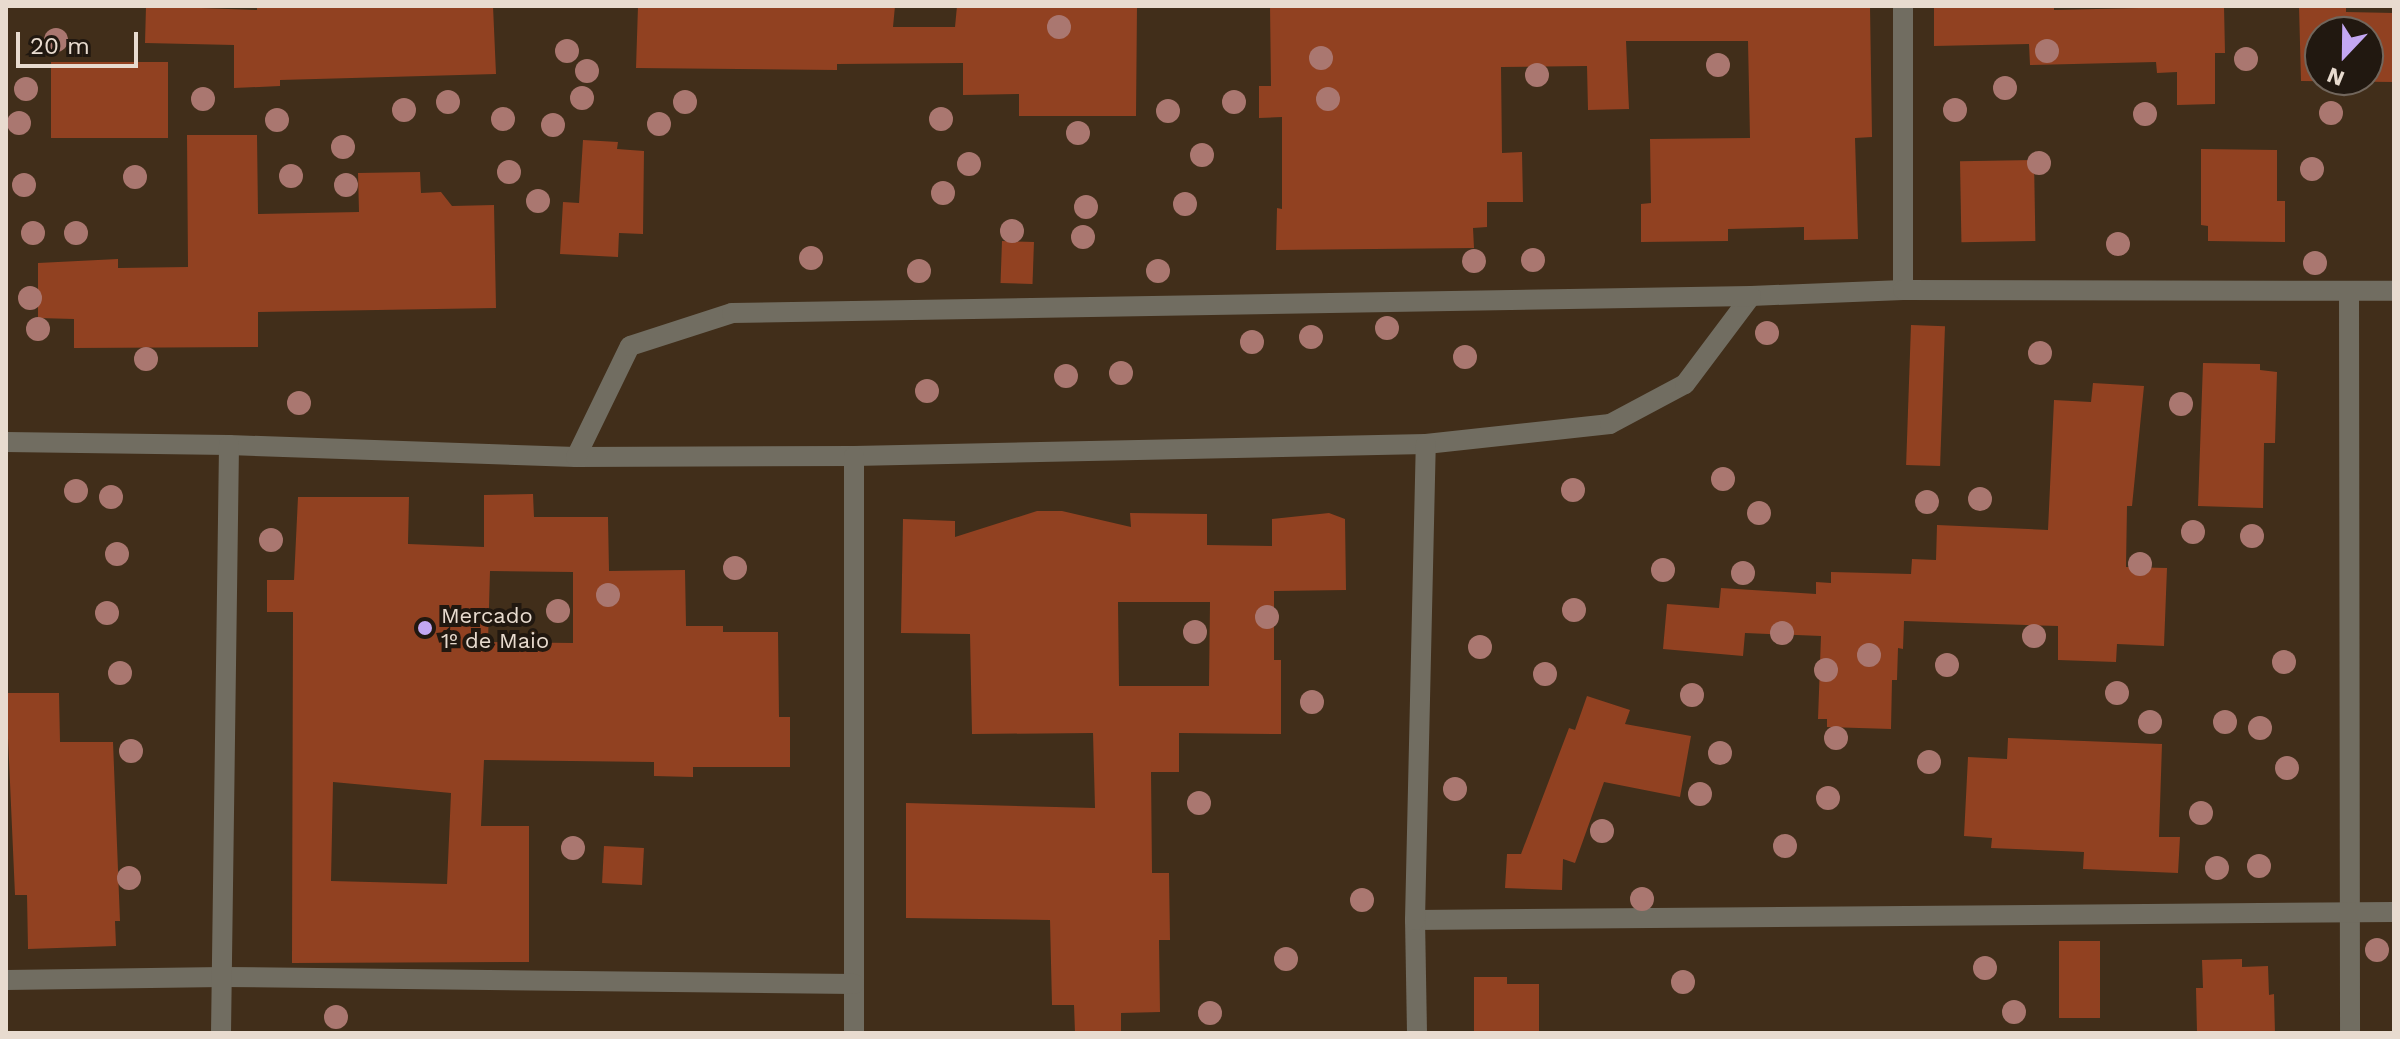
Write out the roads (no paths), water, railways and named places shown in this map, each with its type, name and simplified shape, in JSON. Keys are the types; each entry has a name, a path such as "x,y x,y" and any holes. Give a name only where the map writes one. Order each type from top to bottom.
{"street":[{"path":"1903,6 1903,290"},
{"path":"576,457 630,346 732,313 1751,296 1903,290 2394,291"},
{"path":"2349,291 2350,1033"},
{"path":"6,442 229,445 576,457 854,456 1426,444 1610,424 1685,384 1751,296"},
{"path":"1417,1033 1415,920 1426,444"},
{"path":"221,1033 229,445"},
{"path":"854,456 854,1033"},
{"path":"1415,920 2394,912"},
{"path":"6,980 223,977 854,984"}],"place":[{"name":"Mercado 1º de Maio","path":"425,628"}]}
